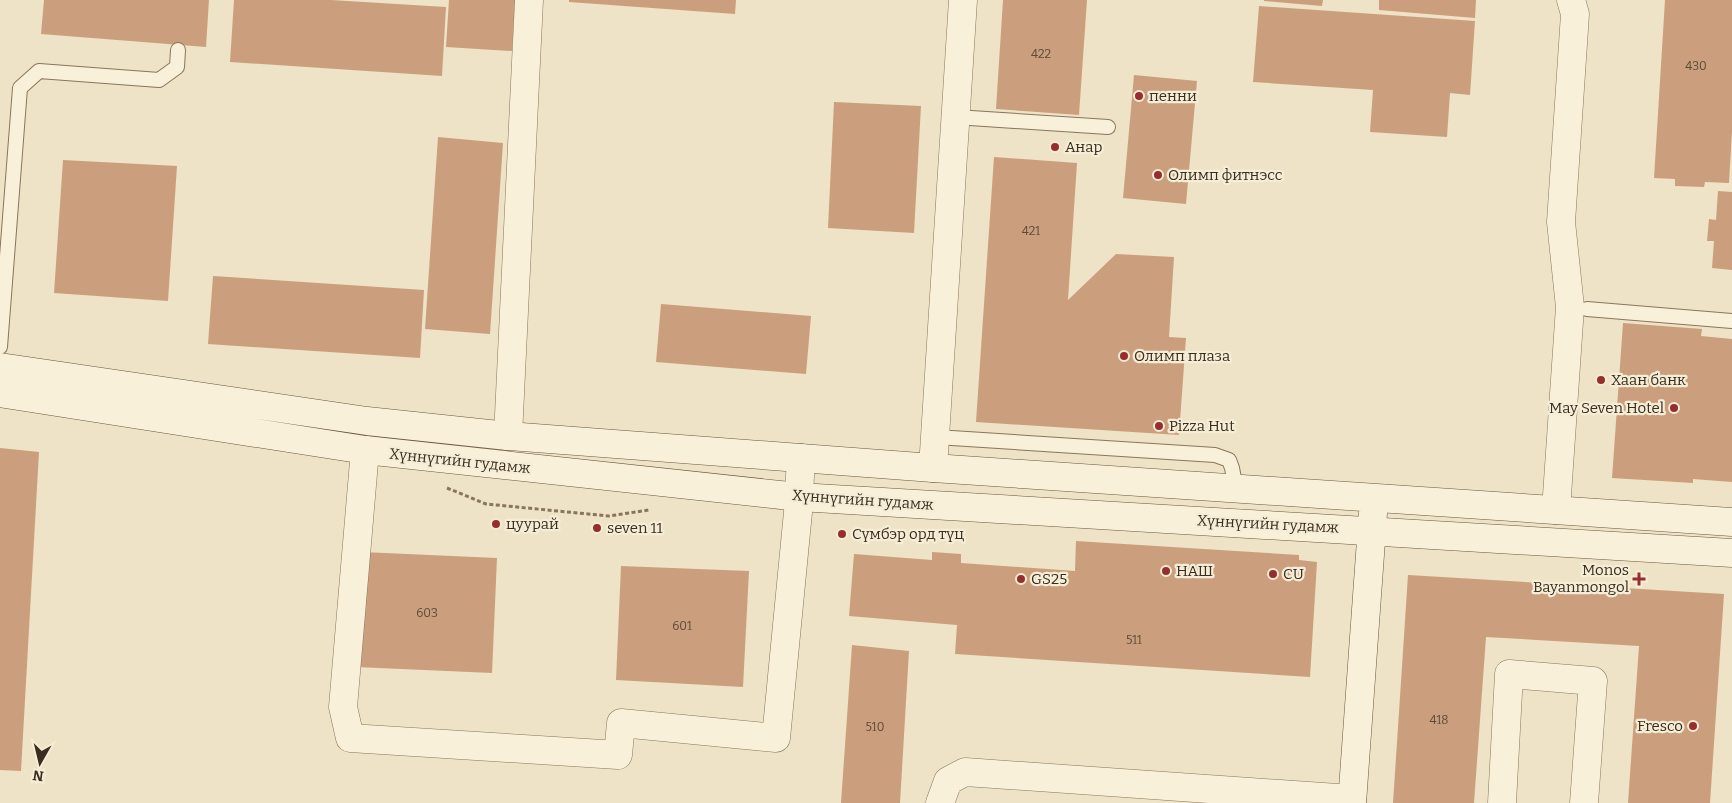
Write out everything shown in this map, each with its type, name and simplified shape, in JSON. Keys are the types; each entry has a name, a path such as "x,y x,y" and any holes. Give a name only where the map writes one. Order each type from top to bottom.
{"street":[{"path":"508,436 528,0"},
{"path":"933,468 963,0"},
{"path":"1565,511 1570,307 1561,222 1579,5"},
{"path":"1561,222 1587,309 1565,511"},
{"name":"Хүннүгийн гудамж","path":"0,367 367,421 508,436 933,468 1732,522"},
{"name":"Хүннүгийн гудамж","path":"0,393 365,450 799,497 1732,553"},
{"path":"365,450 343,707 350,738 618,755 621,723 776,738 801,458"},
{"path":"940,803 948,781 965,772 1245,798 1352,801 1374,498"},
{"path":"1502,803 1509,674 1593,681 1584,803"}],"lane":[{"path":"0,347 20,88 39,71 159,80 176,68 178,50"},
{"path":"955,117 1108,127"},
{"path":"1587,309 1732,321"},
{"path":"936,437 1215,455 1228,460 1232,468 1236,489"}],"building":[{"path":"44,0 209,0 206,47 41,34"},
{"path":"234,0 331,0 446,7 442,76 230,62"},
{"path":"449,0 515,0 512,51 446,47"},
{"path":"569,0 736,0 735,14 569,2"},
{"path":"1003,0 1087,0 1079,115 996,109"},
{"path":"1264,0 1323,0 1322,6"},
{"path":"1379,0 1476,0 1475,18 1379,10"},
{"path":"1665,0 1732,0 1732,131 1729,183 1705,182 1704,187 1675,186 1675,179 1654,178"},
{"path":"1259,6 1475,21 1470,95 1450,93 1447,137 1370,132 1373,90 1253,82"},
{"path":"1134,75 1197,81 1186,204 1123,198"},
{"path":"834,102 921,106 914,233 828,228"},
{"path":"438,137 503,143 490,334 425,329"},
{"path":"994,157 1077,163 1068,300 1116,254 1174,257 1169,337 1186,338 1179,435 976,422"},
{"path":"63,160 177,166 168,301 54,293"},
{"path":"1718,191 1732,192 1732,270 1712,268 1714,241 1707,241 1709,219 1716,220"},
{"path":"213,276 424,290 420,358 208,344"},
{"path":"661,304 811,316 806,374 656,362"},
{"name":"May Seven Hotel","path":"1623,323 1702,329 1701,336 1732,339 1732,482 1693,479 1693,483 1612,478"},
{"path":"0,448 39,452 21,771 0,770"},
{"path":"1076,541 1299,555 1299,560 1317,562 1310,677 955,654 957,625 849,616 854,554 932,560 932,552 961,554 961,563 1075,571"},
{"path":"362,552 497,558 492,673 356,667"},
{"path":"621,566 749,571 743,687 616,680"},
{"path":"1408,575 1724,594 1710,803 1628,803 1639,646 1486,637 1474,803 1393,803"},
{"path":"852,645 909,651 900,803 841,803"}],"place":[{"name":"пенни","path":"1139,96"},
{"name":"Анар","path":"1055,147"},
{"name":"Олимп фитнэсс","path":"1158,175"},
{"name":"Олимп плаза","path":"1124,356"},
{"name":"Хаан банк","path":"1601,380"},
{"name":"May Seven Hotel","path":"1674,408"},
{"name":"Pizza Hut","path":"1159,426"},
{"name":"цуурай","path":"496,524"},
{"name":"seven 11","path":"597,528"},
{"name":"Сүмбэр орд түц","path":"842,534"},
{"name":"НАШ","path":"1166,571"},
{"name":"CU","path":"1273,574"},
{"name":"GS25","path":"1021,579"},
{"name":"Monos Bayanmongol","path":"1639,579"},
{"name":"Fresco","path":"1693,726"}]}
